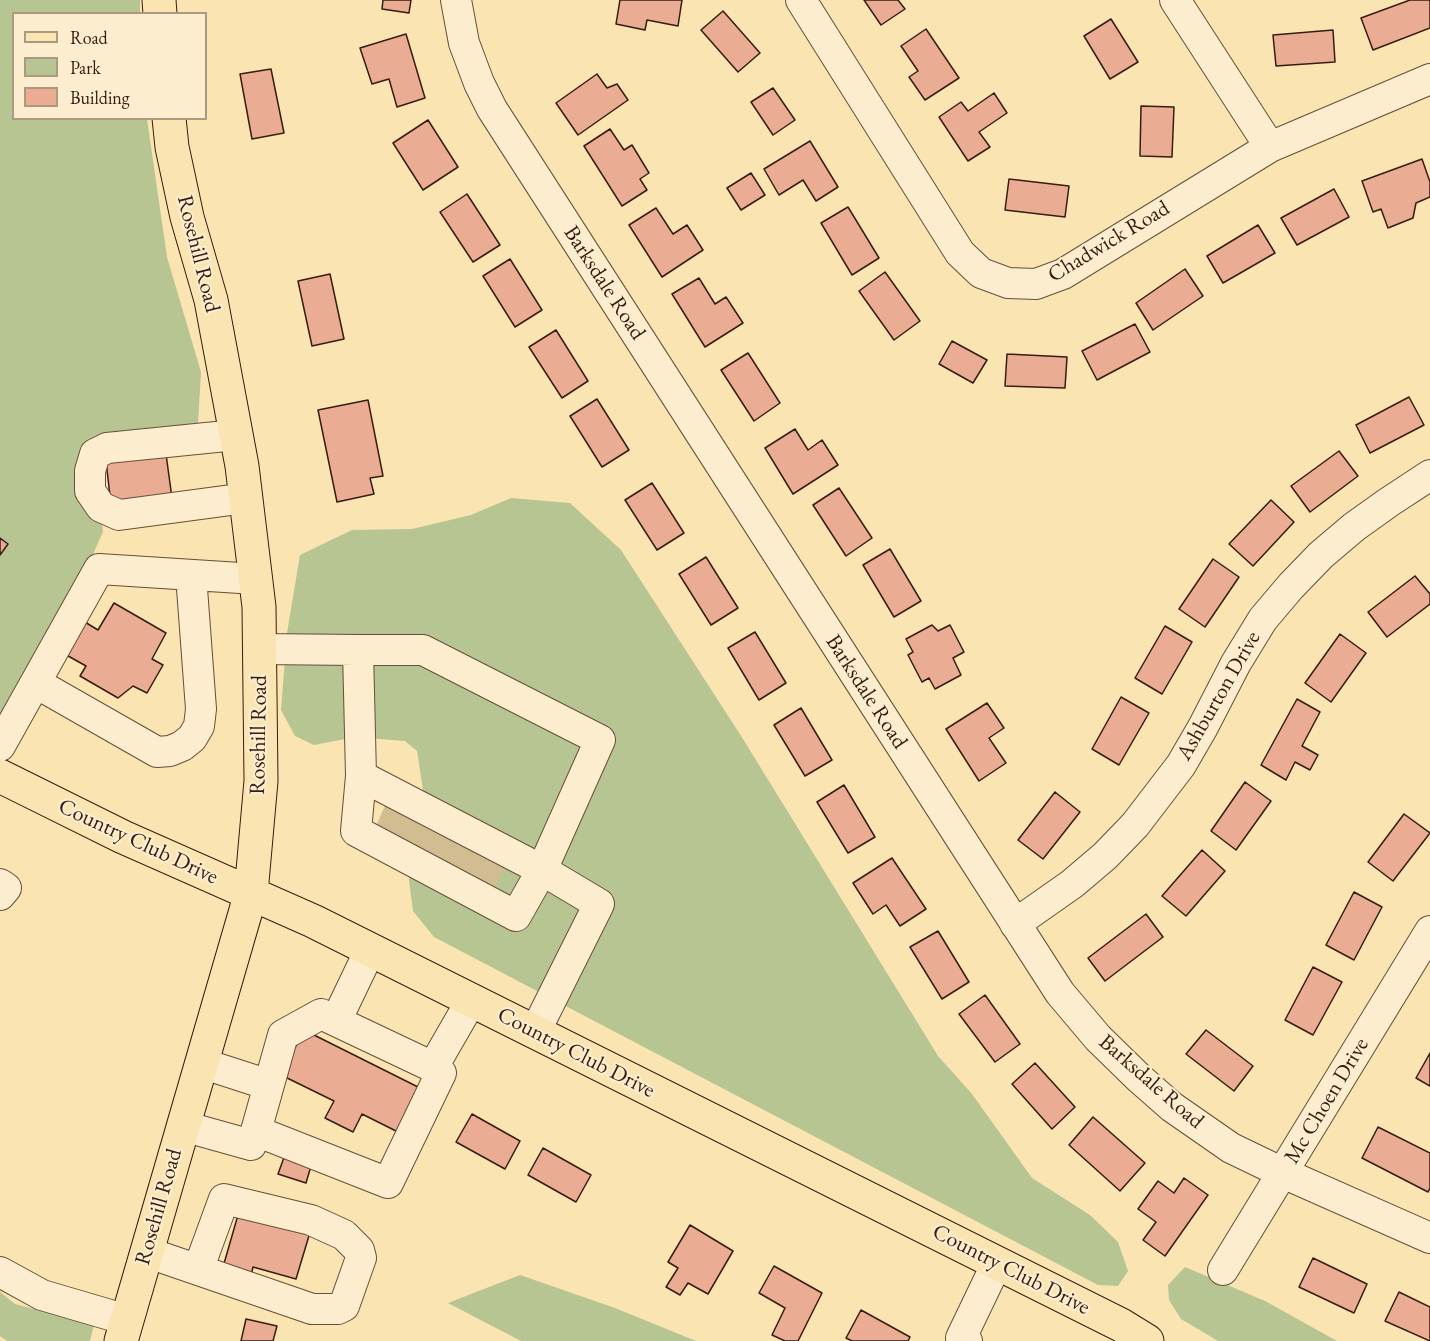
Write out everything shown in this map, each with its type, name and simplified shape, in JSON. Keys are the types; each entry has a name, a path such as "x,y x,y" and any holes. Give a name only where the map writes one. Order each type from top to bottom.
{"main road":[{"name":"Rosehill Road","path":"124,1331 250,893 261,781 259,607 246,498 211,300 187,217 172,147 169,120"},
{"name":"Country Club Drive","path":"0,776 123,837 250,893 370,950 1121,1325 1147,1341"}],"street":[{"name":"Barksdale Road","path":"456,0 464,43 479,83 492,109 1060,993 1098,1038 1139,1078 1172,1107 1231,1148 1430,1238"},
{"name":"Chadwick Road","path":"801,0 960,253 975,268 994,279 1022,285 1050,280 1270,147 1430,79"},
{"path":"1175,0 1270,147"},
{"path":"236,435 107,448 95,454 90,471 90,491 101,507 119,515 246,498"},
{"name":"Ashburton Drive","path":"1015,924 1072,884 1105,856 1135,825 1181,765 1236,663 1263,619 1291,586 1321,555 1354,527 1389,501 1430,476"},
{"path":"0,746 99,569 256,579"},
{"path":"36,683 157,752 170,751 182,746 192,738 200,726 201,709 191,575"},
{"path":"260,648 423,650 600,740 542,870 516,915 361,776"},
{"path":"358,650 361,776 356,831 441,846 542,870 599,904 536,1032"},
{"path":"0,884 6,888 0,895"},
{"name":"Mc Choen Drive","path":"1223,1270 1430,931"},
{"path":"336,1021 370,950"},
{"path":"433,1067 471,1001"},
{"path":"183,1126 251,1145 283,1035 321,1014 433,1067 441,1073 388,1183 256,1131"},
{"path":"201,1063 269,1085"},
{"path":"147,1252 198,1270 312,1309 338,1309 344,1306 361,1258 359,1250 344,1235 311,1220 224,1199 198,1270"},
{"path":"966,1341 961,1338 997,1263"},
{"path":"0,1272 42,1295 124,1331"}],"green space":[{"path":"0,0 140,0 140,12 12,12 12,120 147,120 167,257 201,372 198,423 144,431 96,444 103,532 70,605 0,726"},
{"path":"511,498 570,503 621,550 743,739 938,1056 972,1094 1032,1178 1090,1215 1118,1242 1128,1271 1118,1286 1098,1285 434,937 413,911 409,880 423,790 417,751 405,741 355,737 314,745 295,736 281,710 287,633 300,555 352,530 412,529 471,515"},
{"path":"1185,1267 1265,1301 1337,1341 1218,1341 1181,1319 1169,1300 1168,1285"},
{"path":"520,1275 615,1308 696,1341 521,1341 448,1303"},
{"path":"0,1292 15,1304 94,1325 90,1341 7,1341 0,1336"}],"building":[{"path":"383,0 411,0 409,13 382,9"},
{"path":"620,0 682,0 678,26 647,20 645,30 616,24"},
{"path":"864,0 898,0 905,9 881,25"},
{"path":"1410,0 1430,0 1430,28 1373,50 1361,18"},
{"path":"723,11 760,53 738,72 701,30"},
{"path":"1111,19 1138,62 1110,79 1084,36"},
{"path":"926,29 959,78 925,100 909,77 918,71 901,46"},
{"path":"1333,30 1335,62 1276,66 1273,35"},
{"path":"406,34 425,98 397,107 389,79 372,84 360,48"},
{"path":"271,69 284,133 252,139 240,74"},
{"path":"597,74 607,88 617,84 628,100 578,135 556,103"},
{"path":"773,88 795,120 773,135 751,102"},
{"path":"994,93 1007,113 979,132 990,147 968,161 939,117 961,102 968,111"},
{"path":"1141,106 1174,107 1172,157 1140,156"},
{"path":"428,120 458,167 423,190 393,143"},
{"path":"610,129 624,150 632,145 649,173 640,179 647,190 622,206 584,146"},
{"path":"810,141 838,187 816,201 803,180 779,195 764,169"},
{"path":"1422,159 1430,182 1430,197 1416,203 1413,218 1388,228 1381,209 1373,212 1362,181"},
{"path":"751,173 765,195 741,210 727,188"},
{"path":"1009,179 1069,186 1065,217 1005,210"},
{"path":"1334,189 1349,217 1297,245 1281,218"},
{"path":"467,194 500,245 473,262 440,212"},
{"path":"848,207 879,258 852,275 821,223"},
{"path":"656,208 673,234 687,225 703,250 662,277 629,225"},
{"path":"1258,225 1275,253 1223,283 1207,256"},
{"path":"510,259 542,310 515,327 483,276"},
{"path":"1185,269 1203,296 1153,330 1136,303"},
{"path":"885,272 920,321 894,340 859,291"},
{"path":"330,274 344,339 312,346 298,281"},
{"path":"699,278 715,304 726,297 743,323 705,347 672,294"},
{"path":"1135,324 1150,352 1097,380 1082,351"},
{"path":"556,330 588,381 562,398 529,347"},
{"path":"952,341 987,360 973,383 939,364"},
{"path":"748,353 780,403 754,421 721,370"},
{"path":"1007,354 1067,357 1065,388 1005,386"},
{"path":"1409,397 1424,425 1370,453 1356,425"},
{"path":"597,399 629,450 602,467 570,416"},
{"path":"368,400 383,476 370,478 374,494 337,502 318,410"},
{"path":"795,429 808,450 822,440 838,465 793,494 765,448"},
{"path":"1339,451 1358,476 1310,512 1291,486"},
{"path":"166,454 172,498 111,505 106,461"},
{"path":"652,483 684,533 657,550 625,500"},
{"path":"839,488 872,538 846,556 813,505"},
{"path":"1271,500 1294,522 1253,566 1229,544"},
{"path":"0,538 8,544 0,555"},
{"path":"890,549 921,601 894,617 863,565"},
{"path":"706,557 738,608 711,625 679,574"},
{"path":"1213,559 1239,577 1205,627 1179,609"},
{"path":"1415,576 1430,594 1430,604 1387,637 1368,612"},
{"path":"114,603 166,633 152,659 163,665 147,693 133,686 118,698 80,676 86,666 61,652 80,619 98,630"},
{"path":"932,625 938,631 950,625 964,652 953,658 961,675 935,689 929,678 922,682 908,655 913,652 906,639"},
{"path":"1165,626 1192,642 1162,694 1135,678"},
{"path":"755,632 786,683 759,700 728,648"},
{"path":"1340,634 1366,653 1331,702 1305,683"},
{"path":"1121,697 1149,713 1119,765 1092,749"},
{"path":"1297,699 1320,712 1302,746 1318,755 1310,770 1295,762 1286,780 1261,765"},
{"path":"987,703 1004,728 989,738 1006,763 979,781 946,729"},
{"path":"801,708 832,760 805,776 774,725"},
{"path":"1245,782 1271,801 1236,850 1211,831"},
{"path":"844,785 875,837 848,853 817,802"},
{"path":"1055,792 1080,812 1043,859 1018,840"},
{"path":"1404,814 1430,833 1393,881 1368,862"},
{"path":"1202,850 1225,871 1186,916 1162,896"},
{"path":"892,858 926,909 900,926 886,905 873,914 853,883"},
{"path":"1354,892 1382,907 1354,960 1326,945"},
{"path":"1146,914 1163,937 1105,981 1088,958"},
{"path":"938,931 969,982 942,999 910,947"},
{"path":"1313,967 1342,982 1313,1035 1285,1020"},
{"path":"985,995 1020,1044 995,1062 959,1014"},
{"path":"304,1030 428,1092 406,1136 362,1114 353,1132 325,1118 334,1101 281,1075"},
{"path":"1206,1030 1253,1066 1234,1091 1186,1054"},
{"path":"1430,1053 1430,1086 1416,1078"},
{"path":"1035,1063 1075,1107 1052,1129 1012,1084"},
{"path":"472,1114 520,1141 505,1169 456,1142"},
{"path":"1093,1117 1145,1163 1120,1191 1069,1145"},
{"path":"1378,1127 1430,1153 1428,1192 1362,1158"},
{"path":"543,1148 591,1175 576,1202 528,1175"},
{"path":"286,1152 311,1166 306,1183 278,1174"},
{"path":"1184,1178 1208,1195 1165,1256 1143,1240 1156,1222 1138,1209 1158,1181 1174,1193"},
{"path":"240,1208 311,1229 296,1279 253,1267 251,1276 223,1267"},
{"path":"690,1225 733,1251 708,1294 688,1283 680,1295 666,1287 678,1268 668,1262"},
{"path":"1313,1258 1367,1284 1354,1313 1299,1287"},
{"path":"774,1266 822,1293 798,1341 785,1341 772,1335 785,1308 759,1293"},
{"path":"1399,1292 1430,1307 1430,1341 1385,1321"},
{"path":"861,1310 910,1337 908,1341 852,1341 846,1338"},
{"path":"246,1319 277,1326 273,1341 241,1341"}],"tunnel":[{"path":"388,836 400,809"},
{"path":"412,849 425,822"},
{"path":"436,860 448,833"},
{"path":"457,870 470,843"},
{"path":"481,882 493,856"}]}
